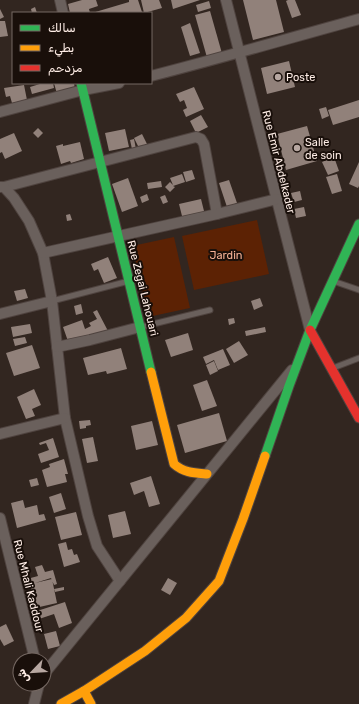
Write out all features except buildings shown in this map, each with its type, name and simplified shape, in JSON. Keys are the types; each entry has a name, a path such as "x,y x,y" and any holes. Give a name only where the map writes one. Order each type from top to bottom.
{"main road":[{"name":"Rue Zegai Lahouari","path":"82,87 174,464 179,469 207,474"},
{"path":"61,704 84,691 145,651 186,618 219,582 310,330 359,224"},
{"path":"310,330 359,418"},
{"path":"84,691 91,704"}],"street":[{"path":"60,0 63,12"},
{"name":"Rue Emir Abdelkader","path":"226,0 310,330"},
{"path":"152,76 359,19"},
{"path":"0,112 82,87 109,84"},
{"path":"2,187 196,137 201,139 204,144 217,214"},
{"path":"2,187 14,198 29,221 42,253 52,301 66,418 88,516 97,546 120,581"},
{"path":"42,253 118,237 277,199"},
{"path":"0,314 52,301"},
{"path":"57,347 140,328"},
{"path":"52,664 297,364"},
{"path":"0,434 66,418"},
{"name":"Rue Mhali Kaddour","path":"0,518 2,536 33,652"},
{"path":"34,704 37,692"}],"lane":[{"path":"332,281 359,290"},
{"path":"52,301 129,282"},
{"path":"140,328 210,310"},
{"path":"332,369 359,358"}],"green space":[{"name":"Jardin","path":"257,220 269,274 194,290 182,236"},
{"path":"174,237 190,308 148,317 132,246"}],"traffic: fast":[{"path":"81,84 151,372"},
{"path":"265,456 310,330 359,224"}],"traffic: slow":[{"path":"151,372 174,464 186,471 207,474"},
{"path":"61,704 84,691 145,651 186,618 219,581 265,456"},
{"path":"84,691 91,704"}],"traffic: jam":[{"path":"310,330 359,418"}],"place":[{"name":"Poste","path":"278,77"},
{"name":"Salle de soin","path":"297,148"}]}
